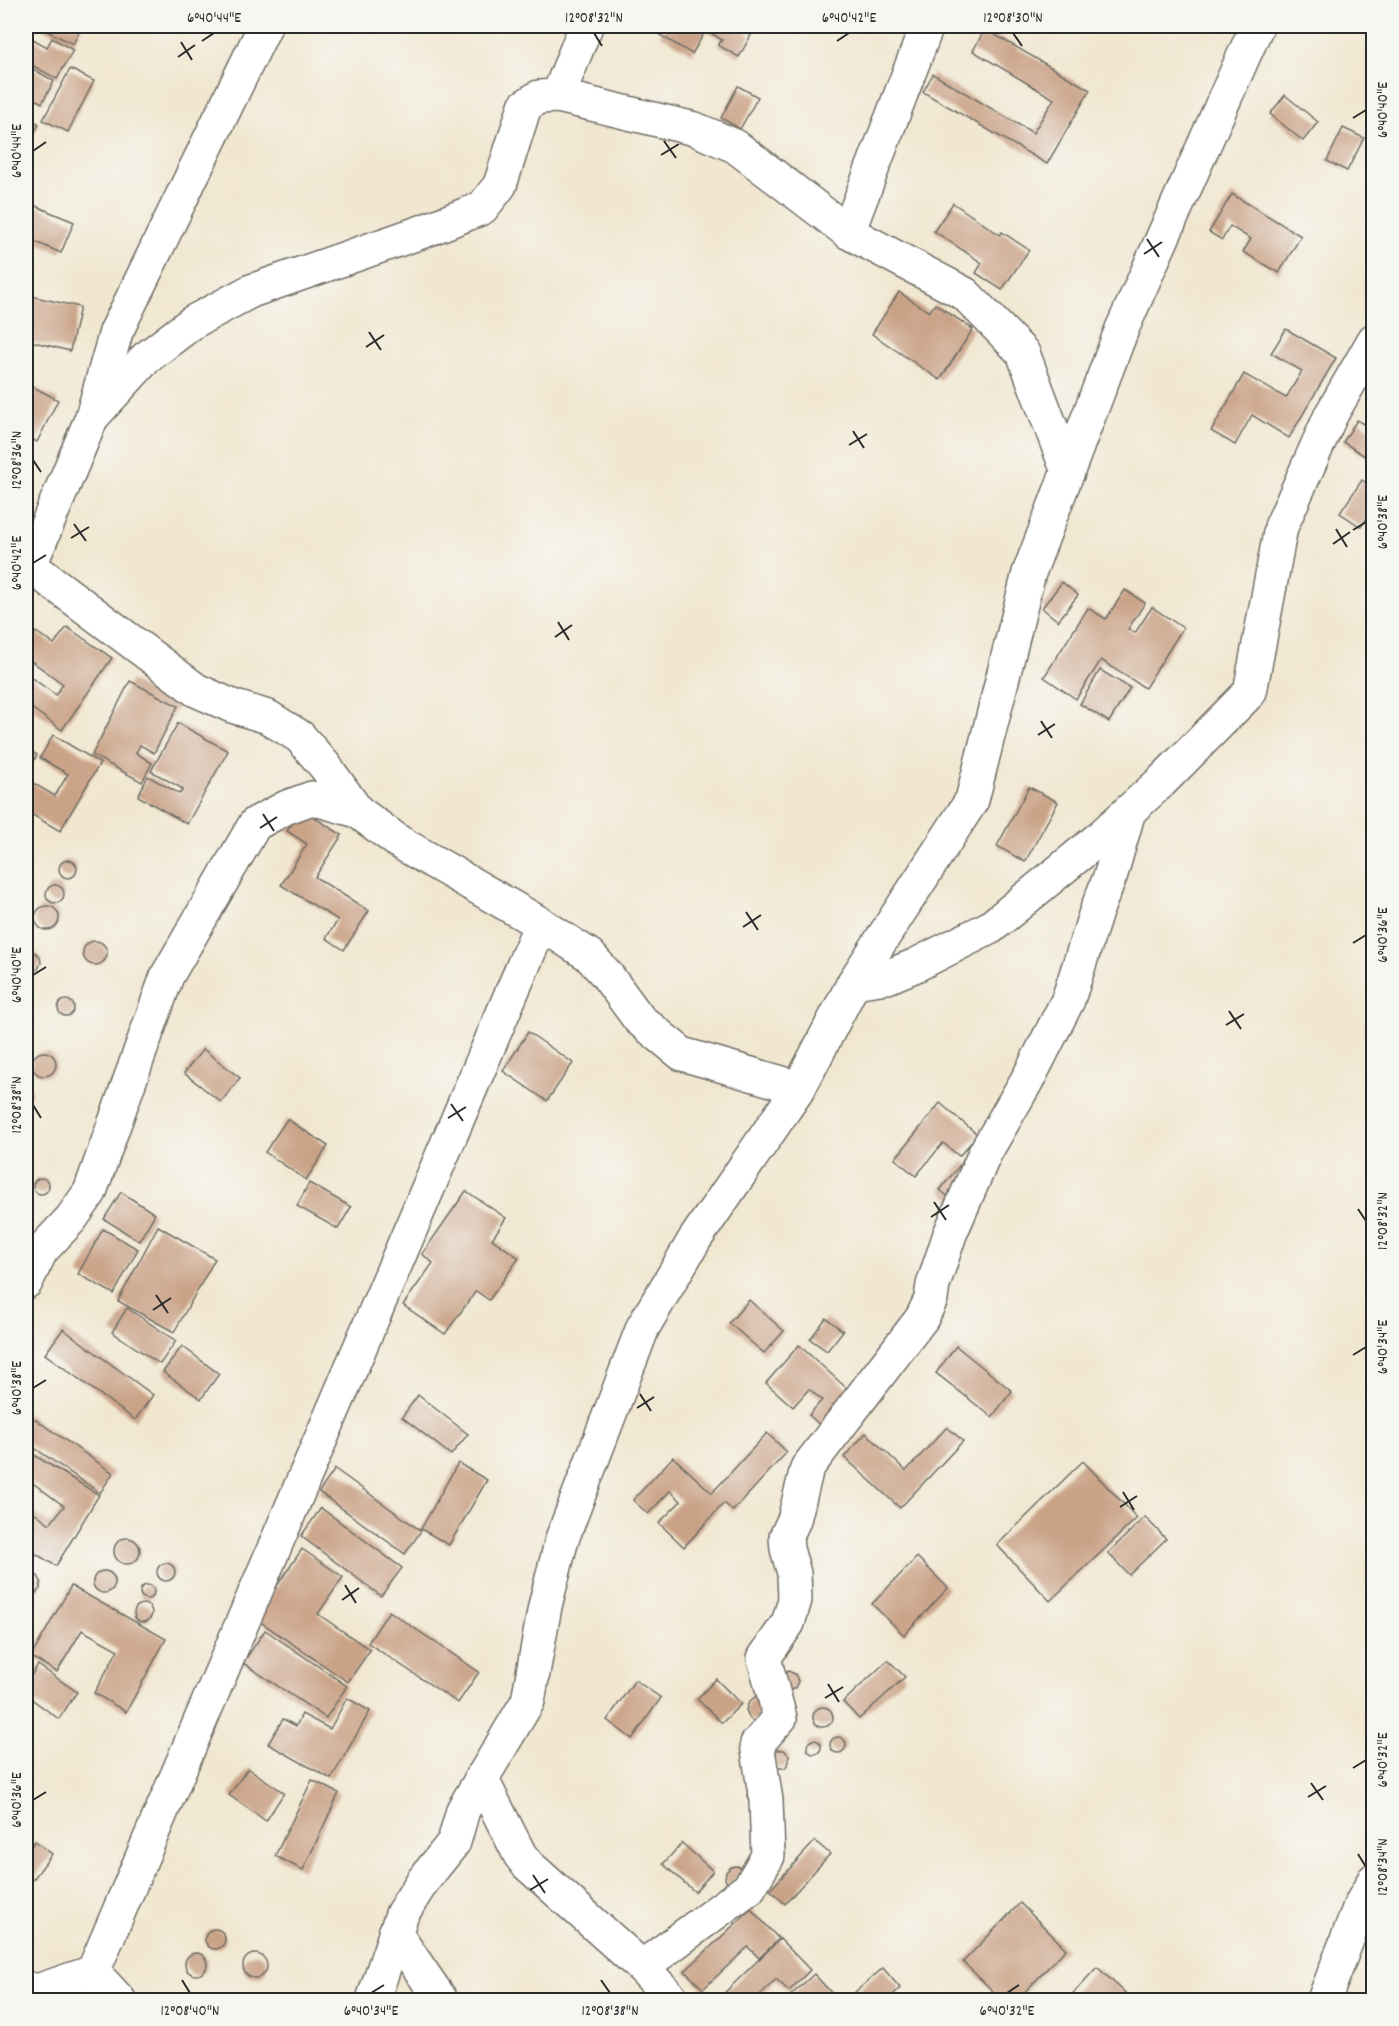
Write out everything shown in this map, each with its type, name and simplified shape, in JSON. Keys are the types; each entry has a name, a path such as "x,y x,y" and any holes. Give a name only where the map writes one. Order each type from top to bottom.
{"street":[{"path":"265,26 116,332 92,417 27,570 196,690 232,706 268,717 300,737 325,766 357,811 399,842 541,924 589,955 639,1019 682,1054 799,1088"},
{"path":"558,96 586,26"},
{"path":"848,232 927,26"},
{"path":"373,2001 402,1914 422,1882 454,1842 463,1810 528,1701 545,1606 562,1539 643,1327 695,1239 799,1088 854,982 972,801 1029,573 1122,329 1257,26"},
{"path":"92,417 146,358 193,322 251,291 424,231 482,208 500,184 525,106 539,97 558,96 695,129 735,146 848,232 964,294 1023,353 1068,472"},
{"path":"854,982 887,977 991,927 1097,840 1161,782 1250,692 1281,527 1331,415 1374,340"},
{"path":"26,1282 41,1251 71,1219 90,1192 167,976 255,824 287,807 312,798 357,811"},
{"path":"642,1967 749,1888 768,1856 766,1800 757,1744 780,1718 764,1658 788,1623 795,1600 794,1574 786,1537 794,1520 807,1468 922,1318 931,1299 933,1285 950,1234 986,1153 1030,1075 1068,1000 1096,912 1111,874 1129,811"},
{"path":"26,1988 37,1991 93,1972 541,924"},
{"path":"481,1778 526,1864 642,1967 673,2001"},
{"path":"1324,2001 1360,1906 1374,1880"},
{"path":"394,1933 441,2001"},
{"path":"93,1972 119,2001"}],"building":[{"path":"37,26 82,26 73,44"},
{"path":"665,26 735,26 751,35 739,57 718,45 722,40 706,30 692,54 660,35"},
{"path":"985,29 1090,90 1047,164 923,92 933,74 1033,133 1054,99 973,51"},
{"path":"26,35 47,47 52,38 73,50 57,79 26,62"},
{"path":"26,65 54,81 42,103 26,94"},
{"path":"70,69 94,81 68,132 43,120"},
{"path":"738,86 758,97 740,129 721,118"},
{"path":"1285,95 1318,122 1303,141 1270,114"},
{"path":"26,116 39,124 26,149"},
{"path":"1343,128 1364,138 1347,171 1327,161"},
{"path":"1232,194 1301,236 1279,273 1243,252 1251,239 1230,226 1222,240 1209,232"},
{"path":"26,202 74,222 61,253 29,239 26,248"},
{"path":"953,203 1000,235 1002,232 1029,250 1002,290 976,273 982,263 934,231"},
{"path":"899,292 929,312 935,304 973,329 940,380 872,334"},
{"path":"26,295 80,307 70,351 26,340"},
{"path":"1286,329 1336,358 1289,438 1252,415 1235,445 1211,431 1244,374 1286,398 1302,371 1271,353"},
{"path":"26,383 58,400 37,442 26,436"},
{"path":"1357,420 1374,431 1374,462 1343,442"},
{"path":"1362,480 1374,488 1374,508 1361,527 1340,513"},
{"path":"1062,582 1078,595 1058,621 1042,608"},
{"path":"1125,590 1145,603 1128,629 1135,633 1152,607 1183,628 1145,688 1101,660 1076,699 1044,677 1088,608 1106,619"},
{"path":"67,627 112,658 62,730 26,704 26,674 56,695 63,684 26,657 26,647 36,632 54,644"},
{"path":"1100,670 1130,688 1109,722 1080,704"},
{"path":"130,681 178,706 154,753 140,745 136,753 152,763 142,782 92,755"},
{"path":"178,723 228,751 187,824 138,796 148,776 180,794 183,789 151,771"},
{"path":"53,735 100,763 60,831 26,811 26,779 55,796 68,774 40,758"},
{"path":"26,748 37,755 26,774"},
{"path":"1029,787 1058,802 1025,862 997,846"},
{"path":"301,809 342,835 315,877 369,911 344,950 326,938 338,920 281,885 307,844 287,831"},
{"path":"68,860 74,863 77,869 74,875 68,878 62,875 59,869 62,863"},
{"path":"55,885 61,888 64,894 61,900 55,903 49,900 46,894 49,888"},
{"path":"47,906 55,910 59,918 55,926 47,930 39,926 35,918 39,910"},
{"path":"95,941 103,945 107,953 103,961 95,965 87,961 83,953 87,945"},
{"path":"30,951 40,957 41,963 38,969 32,971 26,970 26,953"},
{"path":"63,1000 69,1000 74,1008 72,1014 63,1016 58,1011 58,1005"},
{"path":"528,1032 573,1063 547,1101 503,1071"},
{"path":"203,1049 240,1078 221,1102 184,1073"},
{"path":"44,1052 53,1055 56,1064 53,1073 44,1076 35,1073 32,1064 35,1055"},
{"path":"26,1082 31,1088 31,1094 26,1099"},
{"path":"940,1103 978,1135 959,1156 943,1143 916,1176 895,1159"},
{"path":"287,1119 328,1146 306,1180 265,1152"},
{"path":"963,1161 975,1172 952,1200 940,1190"},
{"path":"41,1178 49,1186 41,1194 33,1186"},
{"path":"309,1183 351,1207 338,1229 297,1206"},
{"path":"466,1191 506,1218 492,1239 519,1258 489,1300 476,1291 445,1334 403,1305 433,1263 422,1254"},
{"path":"121,1192 155,1214 139,1241 104,1219"},
{"path":"158,1226 215,1259 174,1332 118,1301"},
{"path":"103,1229 138,1249 114,1294 78,1274"},
{"path":"749,1300 784,1331 764,1353 729,1323"},
{"path":"127,1308 176,1341 160,1364 112,1332"},
{"path":"826,1318 843,1331 827,1351 810,1339"},
{"path":"63,1329 153,1395 135,1420 45,1354"},
{"path":"799,1345 852,1393 822,1427 809,1415 822,1400 809,1389 793,1407 766,1383"},
{"path":"182,1346 219,1374 201,1399 163,1372"},
{"path":"956,1346 1012,1391 992,1417 936,1373"},
{"path":"418,1395 468,1434 451,1455 402,1417"},
{"path":"26,1413 113,1473 100,1493 26,1442"},
{"path":"947,1427 963,1441 900,1508 844,1457 866,1433 906,1471"},
{"path":"767,1433 787,1452 733,1511 724,1503 684,1547 659,1523 681,1501 670,1491 648,1514 633,1500 673,1457 712,1493"},
{"path":"26,1450 99,1495 56,1566 26,1548 26,1506 50,1524 64,1506 26,1478"},
{"path":"1083,1461 1137,1518 1050,1601 997,1545"},
{"path":"458,1463 487,1480 449,1545 421,1529"},
{"path":"335,1469 421,1531 405,1554 319,1492"},
{"path":"321,1508 402,1568 381,1596 301,1536"},
{"path":"1145,1517 1166,1539 1129,1575 1108,1553"},
{"path":"127,1538 136,1542 140,1551 136,1560 127,1564 118,1560 114,1551 118,1542"},
{"path":"302,1549 343,1577 318,1614 370,1650 348,1682 255,1618"},
{"path":"917,1557 948,1588 904,1635 872,1604"},
{"path":"166,1563 172,1566 175,1572 172,1578 166,1581 160,1578 157,1572 160,1566"},
{"path":"104,1571 114,1578 115,1582 108,1592 104,1593 94,1586 93,1582 100,1572"},
{"path":"31,1573 38,1576 41,1582 40,1589 29,1596 26,1594 26,1574"},
{"path":"144,1585 150,1585 154,1592 150,1599 144,1599 140,1595 140,1589"},
{"path":"71,1586 166,1639 126,1712 94,1693 118,1650 82,1630 57,1672 31,1657"},
{"path":"143,1604 149,1607 152,1613 149,1619 143,1622 137,1619 134,1613 137,1607"},
{"path":"389,1611 479,1672 458,1703 368,1643"},
{"path":"265,1630 347,1686 326,1718 243,1663"},
{"path":"888,1660 905,1677 859,1719 843,1702"},
{"path":"38,1665 77,1692 59,1719 26,1695 26,1683"},
{"path":"788,1671 795,1674 798,1681 795,1688 788,1691 781,1675"},
{"path":"716,1679 741,1704 722,1723 697,1699"},
{"path":"635,1680 661,1698 632,1739 607,1720"},
{"path":"765,1695 772,1701 758,1724 750,1719 746,1710 749,1702 756,1696"},
{"path":"347,1698 370,1711 331,1779 268,1744 283,1719 296,1726 302,1714 330,1729"},
{"path":"823,1707 830,1710 833,1717 830,1724 823,1727 816,1724 813,1717 816,1710"},
{"path":"835,1737 841,1737 846,1745 844,1751 835,1753 830,1748 830,1742"},
{"path":"814,1740 819,1742 821,1747 819,1752 814,1754 809,1752 807,1747 809,1742"},
{"path":"777,1750 784,1750 789,1755 789,1762 785,1768 777,1768 772,1756"},
{"path":"248,1768 284,1793 266,1821 229,1795"},
{"path":"312,1780 339,1793 303,1870 275,1856"},
{"path":"35,1841 52,1854 26,1889 26,1853"},
{"path":"815,1841 830,1854 785,1904 770,1890"},
{"path":"682,1843 713,1871 695,1892 663,1864"},
{"path":"737,1866 744,1869 729,1886 725,1879 726,1872 731,1867"},
{"path":"1020,1903 1066,1949 1017,2000 1002,2000 963,1962"},
{"path":"751,1909 779,1939 759,1958 748,1947 703,1989 685,1971"},
{"path":"215,1929 222,1932 225,1939 222,1946 215,1949 208,1946 205,1939 208,1932"},
{"path":"780,1939 810,1970 789,1991 776,1979 755,2000 717,2000"},
{"path":"196,1953 204,1956 207,1964 204,1972 196,1975 188,1972 185,1964 188,1956"},
{"path":"255,1954 260,1955 266,1961 266,1971 260,1977 255,1978 250,1977 244,1971 243,1966 244,1961 250,1955"},
{"path":"1097,1967 1133,2000 1067,2000"},
{"path":"883,1968 900,1988 890,2000 846,2000"},
{"path":"814,1974 838,2000 793,2000 789,1997"}]}
